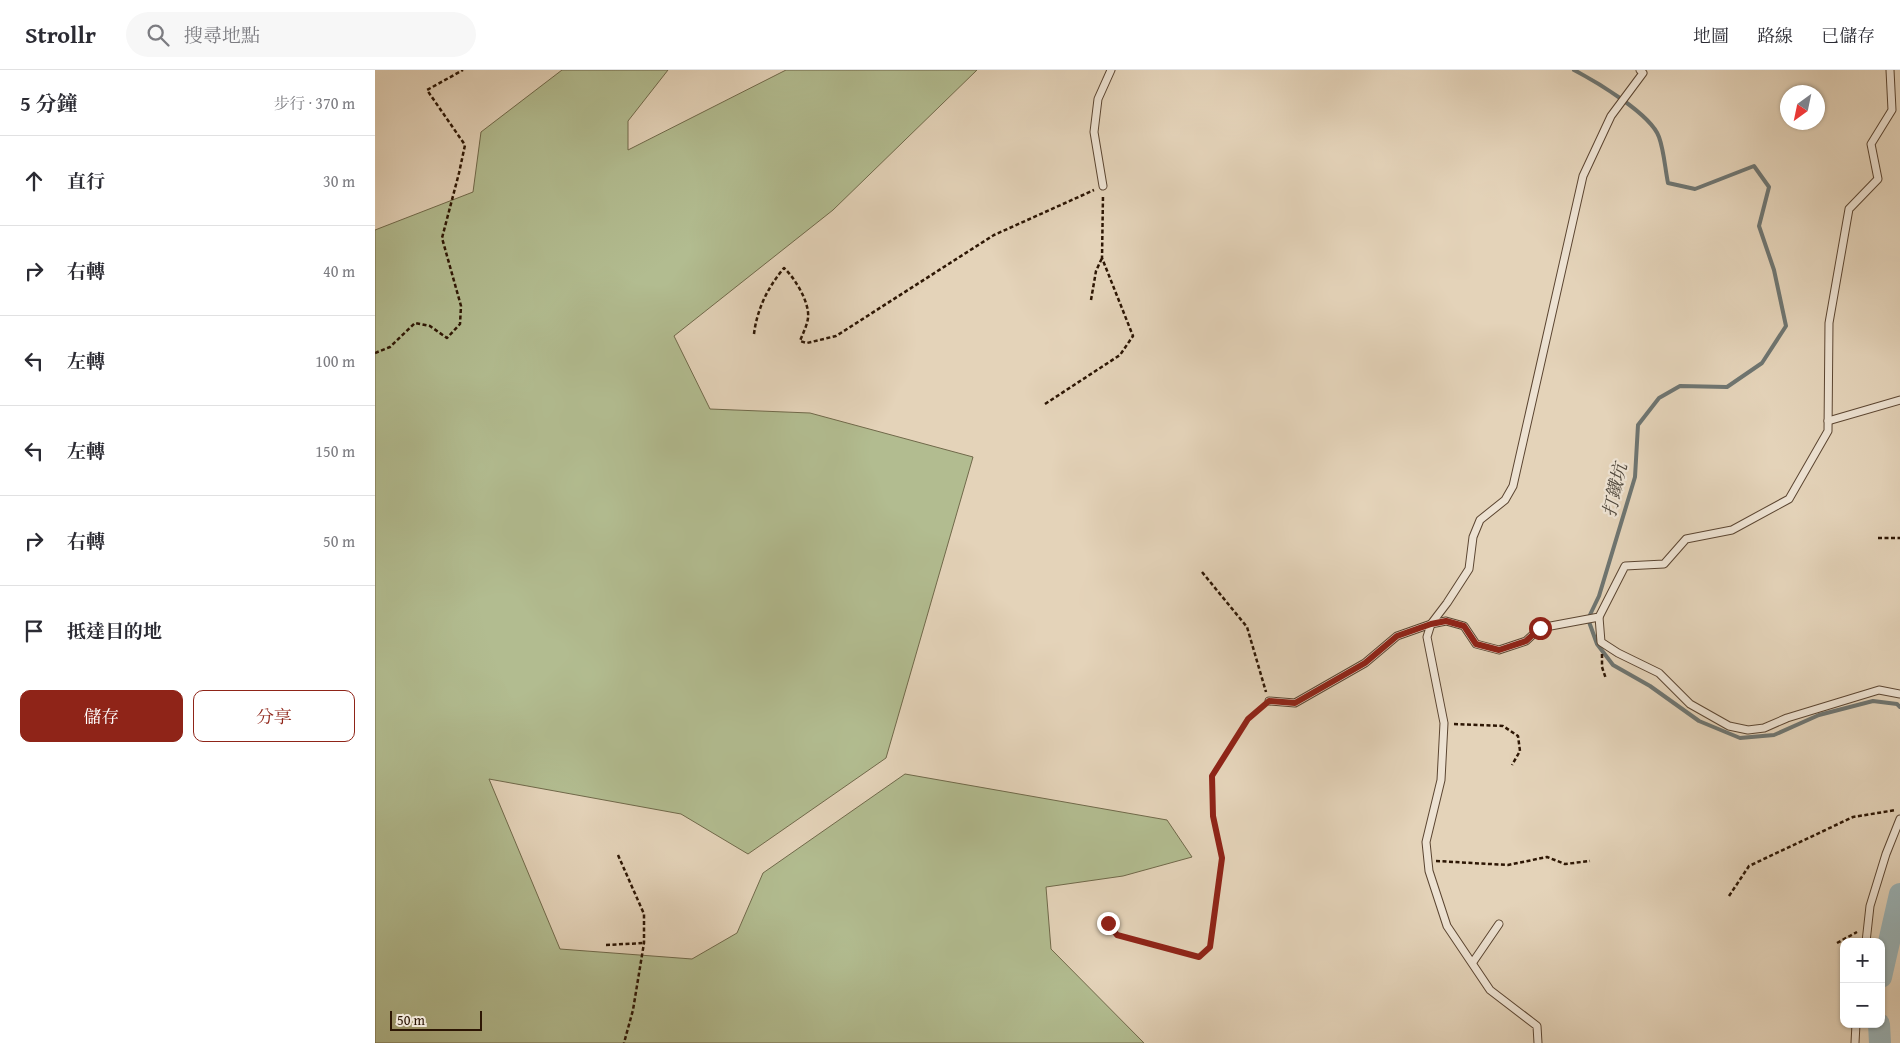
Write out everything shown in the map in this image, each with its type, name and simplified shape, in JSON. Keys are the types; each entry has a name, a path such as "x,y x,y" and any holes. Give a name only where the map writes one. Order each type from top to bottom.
{"lane":[{"path":"1103,186 1094,132 1098,99 1111,70"},
{"path":"1537,1043 1537,1026 1490,990 1473,962 1447,926 1429,871 1426,842 1441,780 1444,723 1427,637 1431,624 1469,569 1473,537 1480,520 1505,500 1513,486 1583,176 1611,116 1643,73 1640,70"},
{"path":"1890,70 1892,110 1871,144 1878,179 1849,209 1829,323 1828,432 1789,499 1732,530 1686,539 1664,564 1625,566 1599,617 1601,642 1618,653 1659,672 1690,704 1729,726 1748,730 1764,728 1787,718 1879,690 1900,694"},
{"path":"1828,421 1900,400"},
{"path":"1269,701 1295,703 1365,663 1397,636 1431,624 1446,621 1464,626 1476,644 1499,650 1526,641 1540,628 1599,617"},
{"path":"1866,938 1870,906 1900,818"},
{"path":"1473,962 1499,924"},
{"path":"1855,1043 1856,1028"}],"path":[{"path":"375,353 390,347 415,323 430,326 447,338 460,324 461,306 442,238 465,145 427,90 463,70"},
{"path":"754,334 756,317 772,282 784,268 791,274 804,297 808,315 800,341 807,343 836,336 994,235 1103,186 1102,258 1133,336 1120,355 1045,404"},
{"path":"1091,300 1096,271 1102,258"},
{"path":"1878,538 1900,538"},
{"path":"1108,923 1117,935 1199,957 1210,947 1222,858 1213,816 1212,776 1248,719 1269,701 1247,627 1201,572"},
{"path":"1601,642 1602,667 1606,679"},
{"path":"1444,723 1503,726 1518,736 1520,751 1512,764"},
{"path":"1729,896 1749,866 1853,817 1900,809"},
{"path":"618,854 644,914 644,943 633,1010 624,1043"},
{"path":"1428,860 1508,865 1547,857 1565,864 1590,861"},
{"path":"1837,943 1868,926"},
{"path":"606,945 644,943"}],"green space":[{"path":"562,70 668,70 628,121 628,150 786,70 977,70 833,210 674,336 710,409 810,413 973,457 886,758 748,854 681,814 489,779 560,949 692,959 737,933 763,873 905,774 1167,820 1192,857 1123,876 1046,887 1051,949 1144,1043 375,1043 375,230 473,192 481,132"}],"waterway":[{"name":"打鐵坑","path":"1574,70 1621,99 1645,118 1654,128 1661,142 1668,183 1695,189 1754,166 1769,187 1759,226 1774,270 1786,326 1762,363 1727,387 1680,386 1659,398 1638,425 1635,477 1599,596 1588,619 1597,644 1613,665 1650,686 1699,721 1740,738 1774,735 1819,715 1873,701 1897,704 1900,707"},
{"path":"1885,960 1900,894"},
{"path":"1879,1028 1880,1043"}],"route":[{"path":"1108,923 1117,935 1199,957 1210,947 1222,858 1213,816 1212,776 1248,719 1269,701 1295,703 1365,663 1397,636 1431,624 1446,621 1464,626 1476,644 1499,650 1526,641 1540,628"}]}
